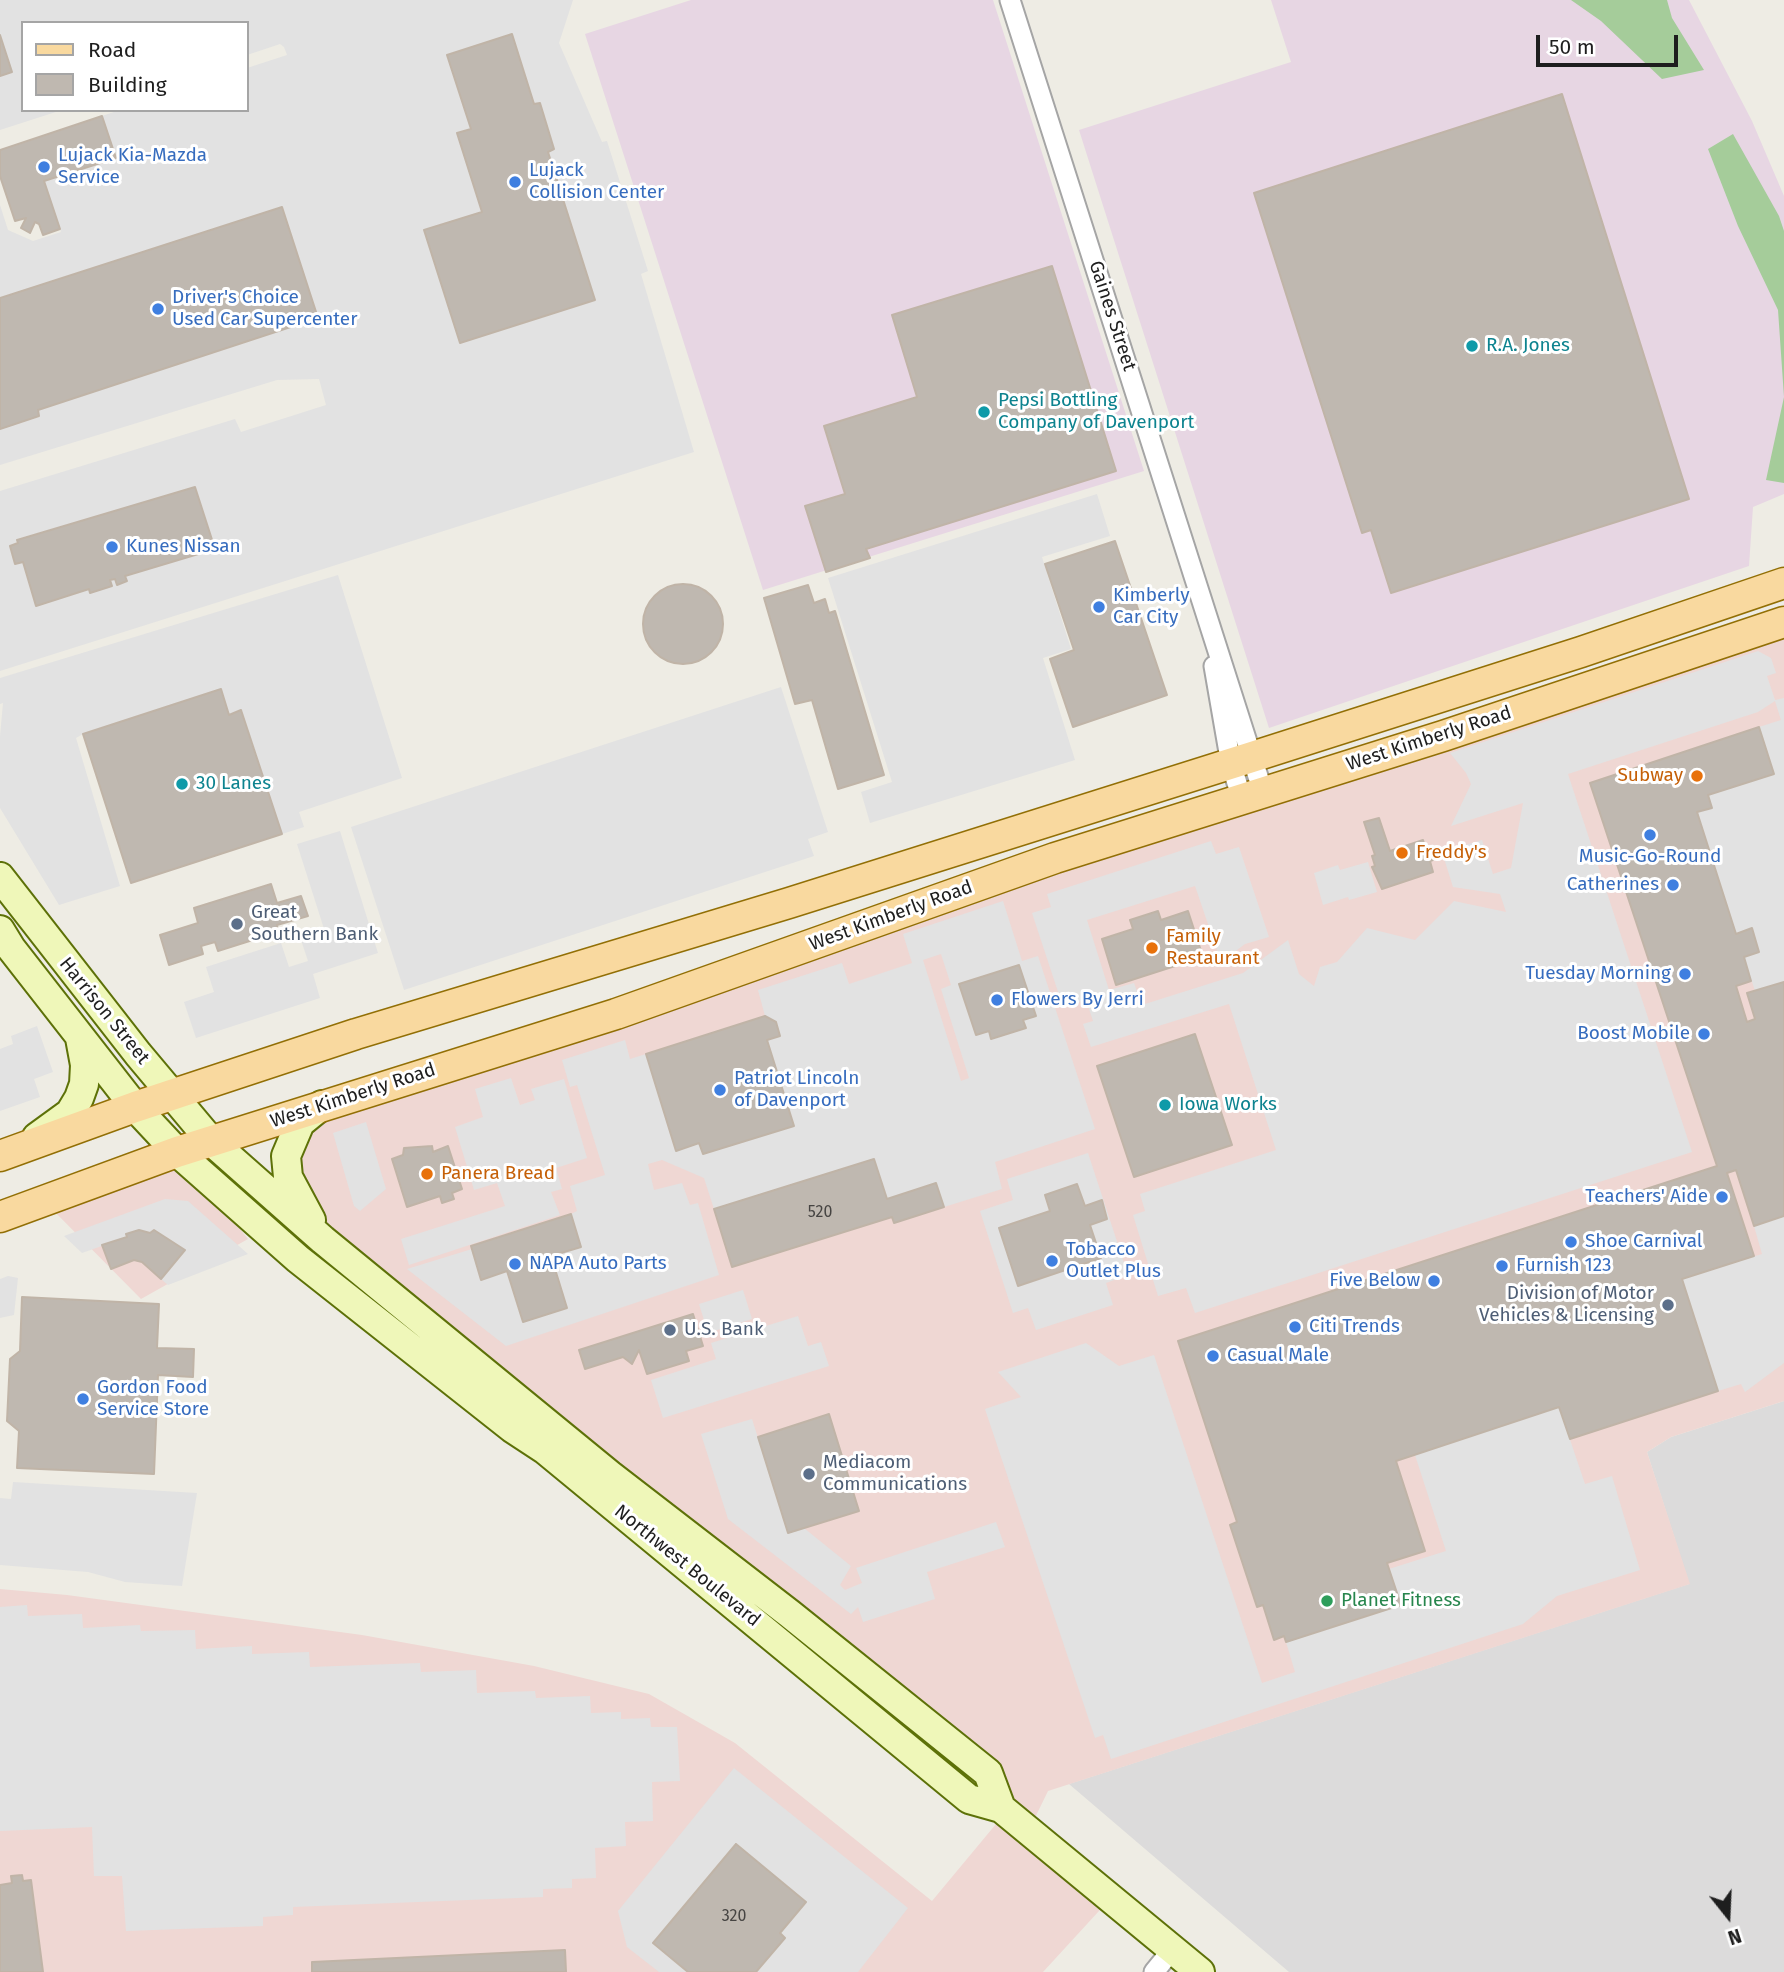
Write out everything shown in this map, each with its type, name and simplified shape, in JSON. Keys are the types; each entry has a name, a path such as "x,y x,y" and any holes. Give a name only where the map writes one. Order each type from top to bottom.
{"main road":[{"name":"West Kimberly Road","path":"7,1154 135,1107 356,1034 1242,761 1581,652 1784,583"},
{"name":"West Kimberly Road","path":"0,1217 177,1152 616,1014 1055,858 1443,736 1784,621"},
{"name":"Harrison Street","path":"0,877 67,965 211,1141"},
{"name":"Harrison Street","path":"0,930 11,948 135,1107 177,1152"},
{"path":"7,1154 54,1127 70,1113 84,1084 85,1065 79,1035"},
{"path":"322,1105 300,1123 288,1147 286,1166 295,1193 323,1240"},
{"name":"Northwest Boulevard","path":"211,1141 323,1240 610,1475 790,1614 988,1773 1001,1808"},
{"name":"Northwest Boulevard","path":"177,1152 319,1276 512,1428 544,1449 970,1799 1001,1808 1200,1972"}],"street":[{"name":"Gaines Street","path":"1010,0 1209,623 1252,795"},
{"path":"1154,1972 1172,1950"}],"shaded area":[{"path":"0,0 573,0 559,43 602,142 607,141 648,271 641,274 694,452 0,671 0,491 235,419 241,432 326,405 319,379 277,380 0,465 0,429 39,417 38,410 318,318 282,207 0,298 0,205 8,230 33,241 61,232 44,181 116,158 102,116 114,112 248,112 248,68 287,55 284,47 280,44 248,55 248,21 21,21 21,112 56,112 0,130 0,76 12,72 0,35","holes":["512,34 534,104 540,103 554,149 548,152 460,343 424,230 482,212 457,134 471,129 447,55","195,488 215,549 125,576 127,581 117,585 115,579 110,580 111,586 91,593 89,589 36,606 23,562 15,564 17,539"]},
{"path":"691,0 993,0 1144,471 763,590 585,34"},
{"path":"1271,0 1689,0 1752,121 1784,196 1784,494 1753,507 1749,566 1269,728 1079,130 1291,62"},
{"path":"1097,494 1110,536 1042,557 1071,649 1043,658 1075,760 870,823 861,792 892,782 828,578"},
{"path":"338,575 402,778 299,812 304,827 282,834 242,711 229,715 221,690 83,734 76,738 120,886 59,905 0,808 3,703 0,704 0,678"},
{"path":"1784,622 1784,1401 1671,1437 1647,1452 1690,1584 1048,1791 1028,1832 1110,1899 1043,1972 0,1972 0,1589 67,1595 362,1635 534,1666 649,1694 735,1743 932,1901 1006,1812 754,1612 304,1209 296,1130"},
{"path":"1758,651 1771,658 1776,673 1767,676 1775,700 1784,698 1784,982 1755,991 1744,957 1759,952 1752,929 1736,934 1697,812 1712,808 1708,795 1774,774 1759,727 1781,720 1775,701 1758,712 1568,774 1692,1152 1195,1313 1186,1288 1158,1296 1133,1215 1145,1211 1140,1194 1276,1150 1229,1004 1091,1047 1083,1024 1093,1021 1086,1000 1063,1007 1032,913 1051,907 1047,894 1211,841 1216,854 1239,847 1269,937 1245,944 1221,962 1195,886 1087,920 1109,990 1134,983 1142,1005 1243,973 1288,940 1299,974 1314,986 1320,967 1337,962 1367,928 1415,940 1454,901 1506,912 1500,894 1453,887 1442,852 1482,840 1493,874 1511,868 1523,803 1451,826 1471,784 1450,753"},
{"path":"781,687 828,832 808,839 814,856 404,990 351,827"},
{"path":"340,831 378,953 313,974 320,998 196,1038 184,1002 214,992 206,967 281,943 289,967 308,961 301,940 325,932 297,844"},
{"path":"1368,862 1377,892 1323,905 1314,873 1338,865 1340,870"},
{"path":"1003,901 1022,961 1038,956 1095,1129 995,1162 1002,1189 944,1207 936,1183 887,1199 874,1159 714,1209 704,1178 662,1160 648,1164 654,1190 682,1183 690,1205 698,1203 719,1275 506,1346 407,1269 472,1249 481,1280 507,1271 523,1322 567,1308 551,1256 581,1246 571,1214 577,1211 570,1186 605,1175 577,1085 570,1087 562,1060 625,1040 630,1059 646,1054 675,1150 699,1143 703,1154 767,1040 780,1035 776,1022 765,1016 758,990 842,963 849,984 912,963 903,934","holes":["941,954 951,985 941,989 969,1078 961,1081 923,960","1019,965 1035,1016 1023,1020 1025,1028 992,1039 989,1031 976,1035 960,984"]},
{"path":"37,1026 53,1072 34,1079 40,1097 0,1111 0,1049 13,1044 11,1036"},
{"path":"511,1078 520,1105 535,1100 531,1089 564,1079 587,1158 556,1168 562,1189 551,1192 560,1215 409,1265 401,1239 505,1206 497,1183 474,1190 455,1127 483,1117 475,1089"},
{"path":"366,1122 386,1189 360,1211 354,1206 333,1133"},
{"path":"177,1152 248,1239 141,1299 44,1201"},
{"path":"1088,1153 1128,1275 1106,1283 1113,1305 1036,1330 1028,1308 1013,1313 980,1211 1013,1200 1007,1179","holes":["1077,1184 1085,1206 1102,1201 1107,1219 1090,1225 1101,1258 1018,1285 999,1228 1050,1211 1045,1195"]},
{"path":"165,1199 188,1201 248,1254 168,1285 161,1279 185,1250 154,1230 150,1233 138,1230 126,1234 127,1237 82,1253 64,1236"},
{"path":"1784,1216 1784,1363 1745,1392 1741,1384 1718,1391 1682,1279 1762,1254 1754,1226"},
{"path":"8,1276 18,1278 14,1315 0,1318 0,1279"},
{"path":"743,1290 752,1319 708,1333 699,1304"},
{"path":"798,1316 808,1346 821,1342 829,1366 663,1418 651,1380 716,1359 711,1343"},
{"path":"1086,1343 1119,1366 1154,1355 1262,1683 1295,1672 1286,1642 1400,1605 1389,1569 1446,1551 1415,1455 1559,1407 1585,1484 1612,1476 1640,1570 1557,1596 1523,1624 1111,1759 1103,1735 1095,1738 985,1409 1021,1397 998,1372"},
{"path":"1784,1401 1784,1972 1289,1972 1069,1784 1689,1584 1647,1452 1671,1437"},
{"path":"752,1419 788,1533 804,1528 851,1566 840,1585 845,1590 862,1583 856,1568 996,1522 1005,1547 927,1572 935,1599 863,1622 858,1607 851,1614 728,1519 701,1434"},
{"path":"13,1482 197,1493 182,1586 125,1582 88,1572 0,1565 0,1498 11,1499"},
{"path":"27,1605 28,1616 82,1614 83,1628 140,1625 141,1631 195,1630 196,1649 252,1646 252,1654 309,1652 310,1667 420,1663 421,1672 476,1670 477,1693 535,1691 536,1698 590,1696 591,1713 621,1712 621,1719 650,1718 651,1727 677,1727 680,1781 652,1782 653,1821 625,1822 626,1846 595,1848 596,1878 572,1879 572,1888 543,1889 543,1897 293,1907 293,1915 263,1917 263,1926 126,1931 122,1876 94,1876 92,1827 0,1831 0,1607"},
{"path":"734,1768 908,1908 858,1972 756,1972 784,1938 780,1933 806,1902 736,1844 653,1943 688,1972 659,1972 627,1947 618,1911"}],"green space":[{"path":"1571,0 1667,0 1672,18 1704,70 1662,79 1601,21"},
{"path":"1733,134 1779,216 1784,231 1784,397 1778,310 1738,226 1708,149"},
{"path":"1784,397 1784,483 1766,480"}],"building":[{"name":"Lujack Collision Center","path":"512,34 534,104 540,103 554,149 548,152 595,300 460,343 424,230 482,212 457,133 471,129 447,55"},
{"path":"0,35 12,72 0,76"},
{"name":"R.A. Jones","path":"1562,94 1689,499 1391,593 1371,530 1362,533 1254,193"},
{"name":"Lujack Kia-Mazda Service","path":"102,116 116,158 44,181 60,229 43,235 39,224 35,222 30,233 21,228 26,218 15,221 0,176 0,150"},
{"name":"Driver's Choice Used Car Supercenter","path":"282,207 318,318 38,410 39,416 0,429 0,298"},
{"name":"Pepsi Bottling Company of Davenport","path":"1052,266 1116,471 866,549 870,558 826,572 805,506 845,494 824,426 917,397 892,315"},
{"name":"Kunes Nissan","path":"195,487 215,549 125,576 127,581 117,585 115,579 110,580 112,586 90,593 89,589 36,606 23,562 15,564 10,546 18,543 17,540"},
{"name":"Kimberly Car City","path":"1115,541 1167,695 1073,727 1050,659 1074,650 1045,564"},
{"path":"683,584 698,587 711,596 720,609 723,624 720,639 711,652 698,661 683,664 668,661 655,652 646,639 643,624 646,609 655,596 668,587"},
{"path":"808,585 814,603 825,599 829,613 835,611 884,775 838,789 812,700 795,704 764,598"},
{"name":"30 Lanes","path":"221,689 229,715 241,710 282,834 131,883 83,734"},
{"path":"1759,727 1774,774 1708,795 1712,808 1697,812 1736,934 1752,928 1759,952 1744,957 1751,981 1736,986 1747,1022 1755,1019 1747,993 1784,982 1784,1216 1754,1226 1736,1170 1727,1173 1754,1256 1682,1279 1718,1391 1570,1439 1559,1407 1396,1461 1425,1551 1387,1563 1401,1605 1286,1642 1284,1636 1274,1640 1263,1605 1257,1607 1230,1525 1237,1522 1178,1341 1717,1166 1590,783"},
{"name":"Freddy's","path":"1379,818 1390,851 1423,840 1433,860 1430,861 1433,872 1382,889 1372,867 1375,866 1372,856 1375,855 1364,822"},
{"name":"Great Southern Bank","path":"271,884 277,903 301,896 308,916 277,925 278,932 218,951 215,942 201,946 203,954 169,965 160,935 198,923 194,908"},
{"name":"Family Restaurant","path":"1158,911 1161,920 1188,911 1203,957 1116,985 1102,939 1133,929 1130,920"},
{"name":"Flowers By Jerri","path":"1019,965 1036,1016 1023,1020 1026,1028 991,1039 989,1031 976,1035 959,984"},
{"name":"Patriot Lincoln of Davenport","path":"765,1016 776,1022 780,1036 767,1040 794,1126 703,1154 699,1143 676,1151 646,1054"},
{"name":"Iowa Works","path":"1195,1034 1232,1145 1134,1177 1097,1066"},
{"name":"Panera Bread","path":"432,1146 433,1152 448,1146 462,1189 452,1193 454,1199 442,1203 440,1196 407,1207 392,1159 403,1155 404,1148"},
{"name":"Patriot Lincoln of Davenport","path":"874,1159 887,1199 936,1183 944,1207 894,1223 892,1217 732,1267 714,1209"},
{"path":"1077,1184 1085,1206 1102,1200 1107,1219 1090,1225 1101,1258 1018,1286 999,1228 1050,1211 1045,1195"},
{"name":"NAPA Auto Parts","path":"571,1214 581,1247 551,1256 567,1308 523,1322 507,1271 481,1280 471,1246"},
{"path":"139,1230 150,1233 154,1230 185,1250 161,1279 142,1262 134,1260 111,1269 102,1245"},
{"name":"Gordon Food Service Store","path":"22,1297 159,1304 157,1348 194,1349 193,1377 158,1375 154,1474 17,1468 19,1431 7,1421 10,1359 20,1351"},
{"name":"U.S. Bank","path":"693,1314 703,1346 686,1351 689,1361 647,1374 639,1350 632,1364 623,1357 585,1369 579,1350"},
{"name":"Mediacom Communications","path":"829,1414 859,1511 788,1533 758,1437"},
{"path":"736,1844 806,1902 780,1933 785,1938 756,1972 688,1972 653,1943"},
{"path":"22,1875 23,1881 31,1880 43,1972 0,1972 0,1885 12,1883 11,1876"},
{"path":"565,1950 566,1972 312,1972 312,1962"}],"place":[{"name":"Lujack Kia-Mazda Service","path":"44,167"},
{"name":"Lujack Collision Center","path":"515,182"},
{"name":"Driver's Choice Used Car Supercenter","path":"158,309"},
{"name":"R.A. Jones","path":"1472,346"},
{"name":"Pepsi Bottling Company of Davenport","path":"984,412"},
{"name":"Kunes Nissan","path":"112,547"},
{"name":"Kimberly Car City","path":"1099,607"},
{"name":"Subway","path":"1697,776"},
{"name":"30 Lanes","path":"182,784"},
{"name":"Music-Go-Round","path":"1650,835"},
{"name":"Freddy's","path":"1402,853"},
{"name":"Catherines","path":"1673,885"},
{"name":"Great Southern Bank","path":"237,924"},
{"name":"Family Restaurant","path":"1152,948"},
{"name":"Tuesday Morning","path":"1685,974"},
{"name":"Flowers By Jerri","path":"997,1000"},
{"name":"Boost Mobile","path":"1704,1034"},
{"name":"Patriot Lincoln of Davenport","path":"720,1090"},
{"name":"Iowa Works","path":"1165,1105"},
{"name":"Panera Bread","path":"427,1174"},
{"name":"Teachers' Aide","path":"1722,1197"},
{"name":"Shoe Carnival","path":"1571,1242"},
{"name":"Tobacco Outlet Plus","path":"1052,1261"},
{"name":"NAPA Auto Parts","path":"515,1264"},
{"name":"Furnish 123","path":"1502,1266"},
{"name":"Five Below","path":"1434,1281"},
{"name":"Division of Motor Vehicles & Licensing","path":"1668,1305"},
{"name":"Citi Trends","path":"1295,1327"},
{"name":"U.S. Bank","path":"670,1330"},
{"name":"Casual Male","path":"1213,1356"},
{"name":"Gordon Food Service Store","path":"83,1399"},
{"name":"Mediacom Communications","path":"809,1474"},
{"name":"Planet Fitness","path":"1327,1601"}]}
